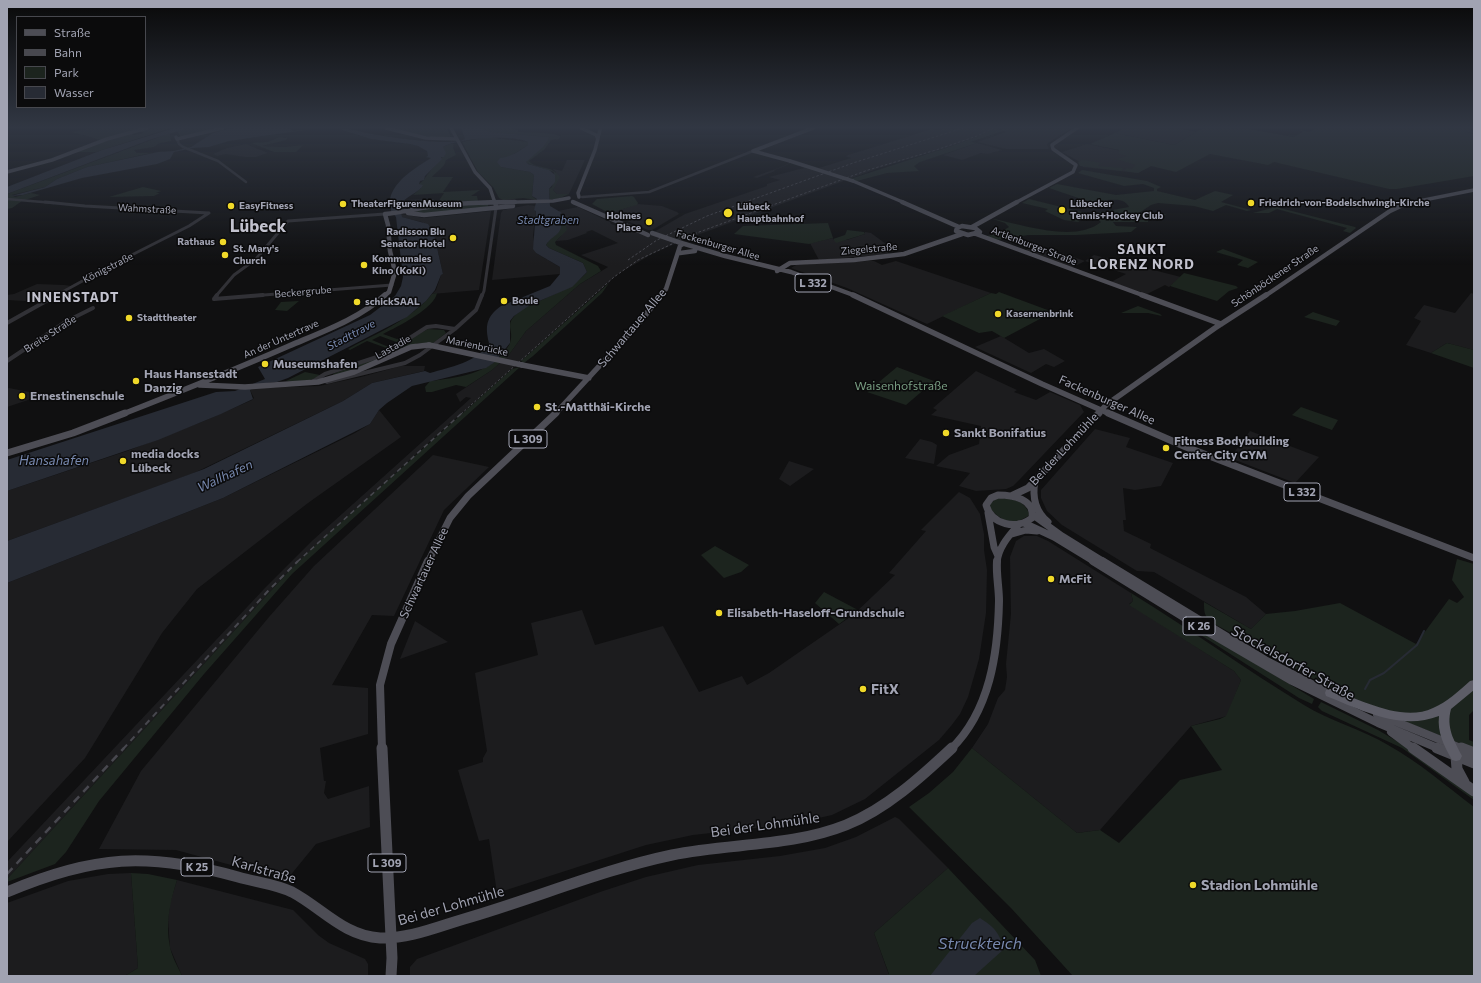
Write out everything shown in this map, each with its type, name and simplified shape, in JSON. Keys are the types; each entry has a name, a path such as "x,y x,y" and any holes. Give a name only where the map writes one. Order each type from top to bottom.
{"highway":[{"path":"1330,693 1397,716 1411,718 1431,715 1446,706 1474,684"},
{"path":"1446,706 1443,717 1444,727 1448,743 1456,756"}],"main road":[{"path":"476,174 490,188 496,202 496,208"},
{"path":"392,285 395,272 390,251 388,225 385,214 426,207 496,202 552,202 582,199 578,193 584,174"},
{"path":"831,174 872,188 959,227 972,227 979,230 976,234"},
{"path":"972,227 1069,174"},
{"path":"571,200 581,183"},
{"name":"Schönböckener Straße","path":"1101,409 1221,324 1398,207 1418,200 1474,190"},
{"name":"Fackenburger Allee","path":"582,199 602,213 650,234"},
{"name":"Fackenburger Allee","path":"571,200 594,211 695,251 778,270"},
{"path":"401,212 422,215 496,208 535,202"},
{"path":"552,202 577,205 594,211"},
{"path":"959,227 956,230 962,234"},
{"name":"Ziegelstraße","path":"778,270 790,264 854,260 904,254 962,234 976,234"},
{"name":"Artlenburger Straße","path":"976,234 1221,324"},
{"name":"Fackenburger Allee","path":"681,245 778,270 862,299 1042,384 1205,454 1474,558"},
{"name":"Schwartauer Allee","path":"391,976 392,958 380,685 391,644 438,540 458,507 542,427 589,378 663,294 679,254 677,254 681,245"},
{"path":"679,254 695,251"},
{"name":"An der Untertrave","path":"7,453 73,433 253,363 360,314 386,296 392,285"},
{"name":"Marienbrücke","path":"354,372 411,347 429,345 589,378"},
{"path":"198,385 232,387 308,383 335,378 354,372"},
{"name":"Bei der Lohmühle","path":"1011,496 1028,488 1101,409"},
{"name":"K 26","path":"1034,482 1034,498 1041,514 1052,526 1069,536 1086,550"},
{"name":"Bei der Lohmühle","path":"1028,488 1028,503"},
{"path":"998,495 1011,496 1028,503 1033,510 1033,515 1030,521 1021,524 1002,522 994,519 988,513 986,505 991,498 998,495"},
{"name":"Bei der Lohmühle","path":"391,938 473,917 655,858 704,849 791,839 825,832 858,819 880,807 899,794 957,743 971,724 981,705 989,678 997,631 999,601 998,556 994,547 988,513"},
{"name":"Stockelsdorfer Straße","path":"1033,515 1058,533 1263,658 1330,693 1474,755"},
{"name":"Bei der Lohmühle","path":"998,556 1007,538 1021,524"},
{"name":"Stockelsdorfer Straße","path":"1021,524 1054,537 1260,663 1325,698 1378,723 1474,763"},
{"path":"1007,538 1016,532 1026,530 1035,530 1054,537"},
{"path":"1378,723 1471,789"},
{"path":"1471,789 1457,769 1456,756 1474,755"},
{"name":"Karlstraße","path":"7,892 37,880 72,869 101,863 130,860 162,861 183,864 289,891 304,899 327,917 348,930 372,937 391,938"}],"street":[{"path":"236,174 246,182"},
{"path":"582,199 649,192 695,174"},
{"name":"Wahmstraße","path":"7,199 85,206 209,213"},
{"path":"318,382 346,378 366,373 405,362 420,355 455,329 479,306 484,291 496,208"},
{"name":"Königstraße","path":"7,323 108,268 190,226 209,213"},
{"name":"Beckergrube","path":"385,214 288,221 266,247 234,275 214,299 392,285"},
{"name":"Breite Straße","path":"7,361 67,321 93,308"},
{"name":"Lastadie","path":"308,383 330,372 383,355 429,327 436,326 455,329"},
{"path":"330,372 328,377 335,378"},
{"path":"354,372 356,374 366,373"}],"shaded area":[{"path":"556,174 578,174 569,194 557,194 553,190"},
{"path":"762,174 768,174 757,178 753,177"},
{"path":"781,174 863,174 681,241 652,254 618,274 425,446 289,571 7,879 7,862 264,589 313,540 471,398 466,397 460,402 456,394 492,370 508,356 526,331 580,284 608,267 581,255 618,243 592,230 568,240 556,241 561,236 564,216 558,211 578,207 610,222 611,224 647,236 685,214 767,186 767,184 780,180 769,177"},
{"path":"434,199 431,204 400,210 403,200"},
{"path":"638,204 662,206 679,214 652,230 648,230 609,213"},
{"path":"528,205 536,206 534,210 536,210 533,235 536,253 560,267 560,274 492,280 501,213 503,210"},
{"path":"491,211 479,290 432,294 436,290 441,275 443,274 434,234 422,222 401,217 401,214 423,218"},
{"path":"865,232 871,233 886,244 879,246 890,254 819,260 810,243 833,238 833,240 847,240 865,234"},
{"path":"1038,245 1085,261 1071,268 1023,251"},
{"path":"1094,255 1181,277 1169,287 1165,285 1147,294 1111,282 1126,274 1085,261"},
{"path":"874,261 882,265 896,261 991,293 927,324 847,288 791,268 796,265"},
{"path":"37,284 71,286 41,302 7,300 7,295 14,294"},
{"path":"1471,293 1474,294 1474,350 1447,343 1431,353 1406,345 1421,321 1414,318 1424,305 1455,313"},
{"path":"1001,336 1029,353 1044,349 1065,361 1054,367 1046,364 1031,373 975,347"},
{"path":"401,366 425,366 424,371 372,383 343,401 194,473 7,541 7,491 127,451 204,421 252,400 254,398 250,390 254,388 319,386 361,377"},
{"path":"976,371 1017,390 1014,392 1036,400 1050,392 1080,405 1084,412 1013,486 1006,489 976,491 959,486 970,473 936,466 949,455 979,444 981,426 931,415 937,410 933,408"},
{"name":"Ernestinenschule","path":"9,388 41,394 7,407 7,389"},
{"path":"379,410 401,437 308,503 197,589 162,633 85,758 7,842 7,583 223,498 355,433 370,424"},
{"path":"1095,429 1130,438 1126,447 1173,463 1161,486 1135,490 1123,488 1126,520 1123,520 1124,531 1151,544 1150,548 1246,597 1266,614 1251,629 1154,572 1137,571 1062,525 1047,511 1041,498 1041,490"},
{"path":"1250,431 1319,457 1295,483 1230,458"},
{"path":"920,439 937,445 934,464 905,458"},
{"path":"433,455 489,467 444,510 394,616 372,615 332,685 368,688 368,734 320,748 324,781 326,781 324,793 328,799 369,786 370,827 316,844 289,877 242,868 176,850 99,849 141,771 269,617 314,566"},
{"path":"789,461 814,469 790,486 779,479"},
{"path":"959,492 970,498 980,514 984,534 984,550 987,570 986,613 979,659 968,697 960,714 939,740 865,799 832,815 792,824 693,835 646,845 497,893 489,839 479,841 458,770 483,762 483,758 487,751 475,673 538,655 531,623 582,610 595,645 663,626 699,692 742,676 747,685 769,673 853,615 895,575 889,573 926,531 921,530"},
{"path":"1024,536 1037,536 1048,541 1131,593 1133,601 1129,604 1234,671 1241,680 1227,716 1191,726 1100,830 1077,833 972,748 988,724 998,698 1005,690 1011,614 1010,557 1016,541"},
{"path":"415,621 448,642 400,659"},
{"path":"895,817 899,819 948,868 874,933 889,975 410,976 410,967 417,959 600,892 646,877 698,865 780,856 825,848 856,837"},
{"path":"131,873 138,968 125,976 7,976 7,903 68,881 108,874"},
{"path":"177,880 293,910 318,935 329,943 365,959 368,964 368,976 182,976 170,948 168,920 170,903"}],"green space":[{"path":"61,174 70,174 57,179 45,187 12,195 15,197 31,193 40,195 22,201 12,208 7,209 7,194"},
{"path":"428,174 435,174 432,177 453,177 443,192 480,190 471,196 477,196 478,201 437,204 444,193 413,195 421,188 419,184"},
{"path":"480,174 532,174 534,175 532,196 537,200 523,198 503,200 499,198 493,187"},
{"path":"554,174 557,174 560,177 553,190 557,194 569,194 550,200 549,189 552,187"},
{"path":"866,174 884,174 857,181 850,179"},
{"path":"1081,174 1105,174 1147,181 1161,187 1157,189 1157,191 1195,200 1215,191 1233,195 1221,202 1251,210 1247,211 1226,205 1213,211 1194,206 1158,203 1151,205 1139,213 1166,214 1163,217 1128,215 1126,216 1130,220 1148,220 1148,222 1113,222 1116,226 1137,227 1131,232 1076,235 1028,235 996,240 986,236 998,234 1009,227 1005,223 993,219 1049,231 1064,232 1090,228 1101,222 1096,218 1087,216 1078,222 1064,220 1045,211 1048,209 1022,203 1029,199 1090,214 1129,207 1125,202 1117,200 1107,200 1107,205 1095,206 1093,203 1049,188 1057,184 1116,195 1154,191 1154,188 1143,184 1124,186"},
{"path":"1325,174 1474,174 1474,176 1397,189 1389,189"},
{"path":"143,187 161,191 156,193 160,193 154,196 109,197"},
{"path":"632,196 638,203 637,205 609,213 592,204 597,199"},
{"path":"488,204 488,208 425,214 416,212 422,208"},
{"path":"1276,207 1356,228 1350,233 1343,231 1347,228 1277,209 1269,213 1253,213"},
{"path":"561,215 563,215 567,230 555,242 556,245 598,266 601,271 580,284 526,331 508,356 492,370 466,387 456,385 432,392 426,392 425,387 430,381 471,374 490,365 498,359 510,344 510,324 520,311 569,286 579,280 587,272 583,263 549,248 546,245 561,221"},
{"path":"828,223 833,238 809,244 734,234 743,226"},
{"path":"847,230 864,232 865,234 836,243 833,239 845,235"},
{"path":"1223,249 1258,262 1248,268 1237,265 1243,260 1216,252"},
{"path":"1184,273 1236,286 1238,288 1229,291 1217,301 1170,286"},
{"path":"609,283 602,293 533,356 524,363 521,361"},
{"name":"Kasernenbrink","path":"999,292 1053,312 1004,338 992,331 979,333 942,316 991,293 996,294"},
{"path":"437,293 435,299 423,311 383,334 404,340 399,343 380,336 372,340 391,348 389,349 367,341 350,350 348,349 404,319 424,303 432,294"},
{"path":"299,301 287,311 275,310 281,302"},
{"path":"1138,306 1162,316 1148,313 1121,313"},
{"path":"1313,312 1340,321 1336,326 1304,317"},
{"path":"428,329 444,330 446,333 432,344 418,343 346,373 334,376 333,374 372,360"},
{"path":"1447,343 1474,350 1474,368 1431,353"},
{"path":"520,367 292,574 204,674 99,801 66,852 55,864 7,882 7,879 289,571 319,542 512,369"},
{"name":"Waisenhofstraße","path":"897,367 934,381 906,405 867,392"},
{"path":"305,372 320,375 316,378 308,380 286,381"},
{"path":"1301,407 1338,420 1332,430 1292,415"},
{"path":"997,498 1012,499 1020,502 1027,508 1029,513 1028,516 1018,521 1008,521 1003,519 990,508 990,504"},
{"path":"715,546 749,565 741,572 724,578 701,555"},
{"path":"1457,559 1474,564 1474,710 1469,715 1469,740 1474,742 1474,749 1398,719 1317,681 1211,622 1205,613 1204,602 1251,629 1266,614 1295,611 1340,603 1416,644 1449,599 1457,603 1464,597 1452,580"},
{"path":"824,592 858,610 839,624 815,603"},
{"path":"1131,593 1314,711 1378,739 1399,752 1474,807 1474,976 1073,976 1011,908 909,807 929,793 953,772 972,748 1077,833 1100,830 1119,843 1180,780 1222,770 1191,726 1220,719 1226,716 1241,680 1234,671 1129,605 1133,601"},
{"path":"1180,618 1314,699 1312,704 1299,698 1196,632"},
{"path":"1321,702 1378,730 1410,749 1474,796 1474,800 1402,748 1322,711 1318,707"},
{"path":"948,868 1035,960 1041,976 883,976 889,974 874,933"},
{"path":"131,873 148,874 177,880 170,905 168,930 171,951 182,976 125,976 138,968"}],"water":[{"path":"41,174 60,174 7,194 7,187"},
{"path":"70,174 104,174 82,178 23,195 11,196 45,187 57,179"},
{"path":"427,174 424,180 420,181 419,184 423,185 421,188 403,202 401,206 402,217 428,224 434,234 443,274 441,275 435,290 426,301 407,317 288,378 277,382 267,383 250,390 253,399 221,414 158,440 7,491 7,460 216,392 235,391 265,379 258,367 370,315 395,296 401,286 403,277 396,217 391,211 392,199 390,199 396,186 407,175"},
{"path":"532,174 555,175 555,182 549,189 550,206 562,213 560,214 560,230 546,245 549,248 583,263 587,272 572,287 530,305 514,316 510,321 510,343 495,362 486,368 412,386 379,410 370,424 223,498 7,583 7,541 204,469 343,401 372,383 425,371 430,373 463,363 478,355 489,343 487,332 488,322 496,310 501,306 550,286 560,274 560,267 536,253 533,249 536,211 534,210 537,199 532,196 534,175"},
{"name":"Struckteich","path":"980,918 995,930 1004,949 974,976 930,976 972,923"}],"waterway":[{"path":"1365,689 1370,680 1384,673 1417,645 1424,631"}],"railway":[{"path":"628,260 657,240 707,216 823,174"},
{"path":"461,414 614,277 638,260 691,235 857,174"},
{"path":"297,562 462,413"},
{"path":"123,749 268,591 297,562"},
{"path":"7,874 124,748"}],"place":[{"name":"Friedrich-von-Bodelschwingh-Kirche","path":"1251,203"},
{"name":"TheaterFigurenMuseum","path":"343,204"},
{"name":"EasyFitness","path":"231,206"},
{"name":"Lübecker Tennis+Hockey Club","path":"1062,210"},
{"name":"Lübeck Hauptbahnhof","path":"728,213"},
{"name":"Holmes Place","path":"649,222"},
{"name":"Radisson Blu Senator Hotel","path":"453,238"},
{"name":"Rathaus","path":"223,242"},
{"name":"St. Mary's Church","path":"225,255"},
{"name":"Kommunales Kino (KoKi)","path":"364,265"},
{"name":"Boule","path":"504,301"},
{"name":"schickSAAL","path":"357,302"},
{"name":"Kasernenbrink","path":"998,314"},
{"name":"Stadttheater","path":"129,318"},
{"name":"Museumshafen","path":"265,364"},
{"name":"Haus Hansestadt Danzig","path":"136,381"},
{"name":"Ernestinenschule","path":"22,396"},
{"name":"St.-Matthäi-Kirche","path":"537,407"},
{"name":"Sankt Bonifatius","path":"946,433"},
{"name":"Fitness Bodybuilding Center City GYM","path":"1166,448"},
{"name":"media docks Lübeck","path":"123,461"},
{"name":"McFit","path":"1051,579"},
{"name":"Elisabeth-Haseloff-Grundschule","path":"719,613"},
{"name":"FitX","path":"863,689"},
{"name":"Stadion Lohmühle","path":"1193,885"}],"district":[{"name":"Lübeck","path":"258,226"},
{"name":"SANKT LORENZ NORD","path":"1142,258"},
{"name":"INNENSTADT","path":"73,298"}],"water label":[{"name":"Stadtgraben","path":"548,220"},
{"name":"Stadttrave","path":"351,335"},
{"name":"Hansahafen","path":"54,461"},
{"name":"Wallhafen","path":"225,476"}]}
